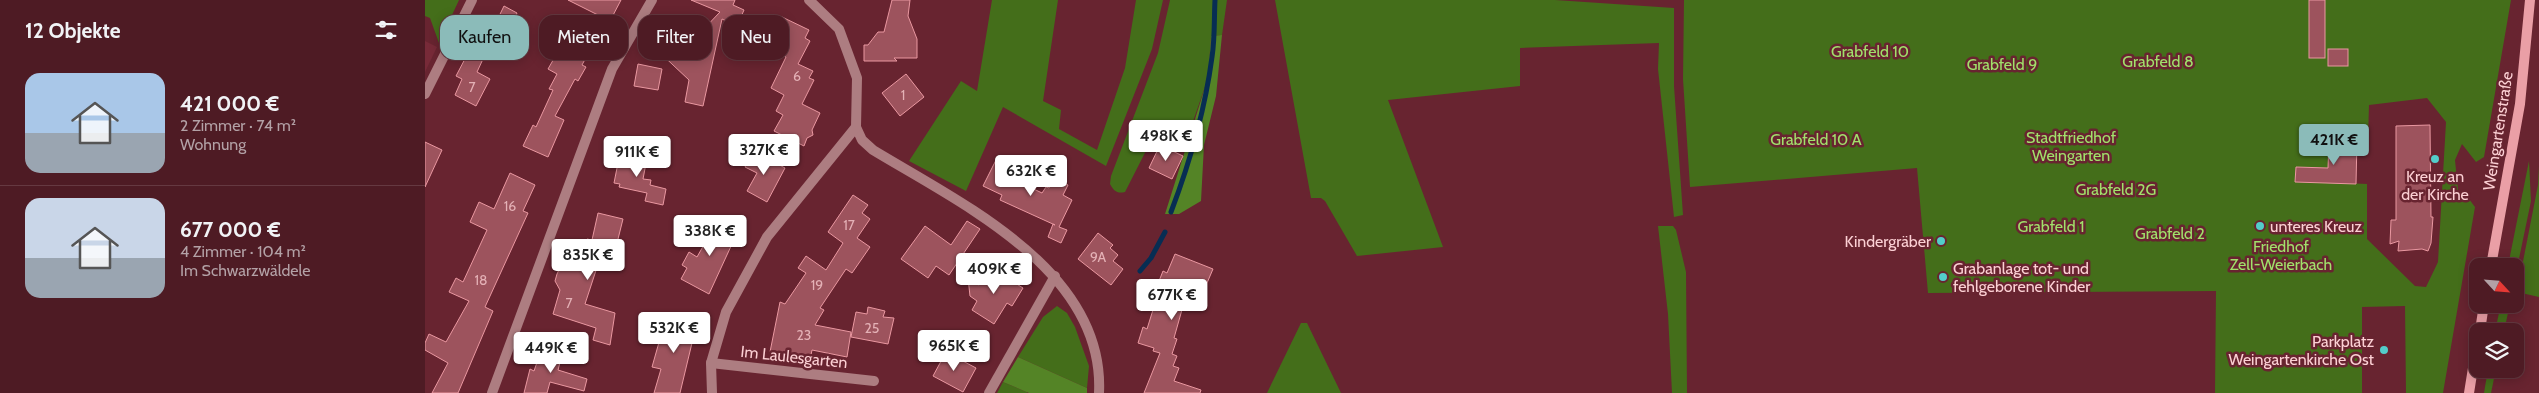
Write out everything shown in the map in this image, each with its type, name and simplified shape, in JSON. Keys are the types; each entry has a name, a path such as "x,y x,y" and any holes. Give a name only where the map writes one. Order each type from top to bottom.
{"street":[{"path":"425,94 472,0"},
{"path":"492,393 612,69 652,0"},
{"path":"809,0 839,29 857,78 856,127 862,140 873,150 981,216 1030,253 1055,276 1077,306 1091,337 1100,382 1099,393"},
{"name":"Weingartenstraße","path":"2492,258 2519,104 2530,0"},
{"name":"Im Laulesgarten","path":"712,393 711,363 727,312 767,237 856,127"},
{"path":"989,393 1055,276"},
{"name":"Im Laulesgarten","path":"711,363 874,381"},
{"path":"2469,393 2471,378"}],"shaded area":[{"path":"425,41 437,47 425,72"}],"green space":[{"path":"425,0 459,0 452,15 440,15 439,43 430,18 425,16"},
{"path":"992,0 1058,0 1043,101 1061,110 1059,129 1097,150 1125,68 1136,0 1163,0 1152,49 1106,166 1003,107 966,191 909,161 961,81 977,91"},
{"path":"1170,0 1227,0 1222,35 1211,36 1208,78 1188,136 1186,152 1153,137 1125,192 1118,192 1110,184 1111,176 1158,53"},
{"path":"1275,0 1555,0 1674,8 1674,86 1683,215 1674,217 1658,69 1659,43 1520,48 1520,86 1388,100 1443,247 1357,256 1325,201 1321,198 1311,198"},
{"name":"Stadtfriedhof Weingarten","path":"1684,0 2511,0 2484,157 2476,162 2462,144 2455,160 2458,190 2466,195 2475,207 2443,393 2406,393 2405,306 2362,307 2362,393 2215,393 2216,291 1928,293 1917,168 1690,187 1683,79","holes":["2427,98 2446,122 2438,262 2426,287 2415,286 2367,239 2367,184 2295,181 2296,167 2328,168 2329,141 2368,140 2369,105"]},
{"path":"1222,35 1216,96 1204,145 1201,201 1179,214 1165,214 1208,78 1211,36"},
{"path":"2529,161 2531,201 2519,258 2510,258"},
{"path":"2539,166 2539,297 2524,294 2524,258 2538,185"},
{"path":"1658,226 1673,226 1676,230 1686,272 1687,393 1672,393 1668,314"},
{"path":"1057,306 1067,313 1075,327 1089,366 1087,388 1018,357 1043,317"},
{"path":"2499,313 2508,313 2506,323 2497,323"},
{"path":"1301,323 1307,323 1341,393 1267,393"},
{"path":"1018,357 1087,388 1087,393 1029,393 1003,382"},
{"path":"2486,378 2494,378 2491,393 2484,393"},
{"path":"1003,382 1027,392 1027,393 997,393"}],"building":[{"path":"568,0 621,0 613,15 598,15"},
{"path":"691,0 735,0 733,5 744,10 742,15 722,15 703,106 685,102 689,80 668,60 712,60 712,20 720,12"},
{"path":"892,0 910,0 908,16 917,39 917,58 894,58 897,61 864,61 864,45 868,45 878,32 884,32"},
{"path":"2309,0 2325,0 2325,58 2309,58"},
{"path":"504,6 517,13 516,15 500,15"},
{"path":"789,20 809,30 805,38 810,41 798,64 813,71 809,78 814,80 802,104 820,113 812,130 813,135 807,138 804,146 774,131 783,115 776,111 784,95 771,88 785,60 789,60"},
{"path":"2328,49 2348,49 2348,66 2328,66"},
{"path":"464,60 483,60 477,72 490,79 476,106 455,95 462,79 456,76"},
{"path":"553,60 585,60 582,65 586,67 578,81 575,79 555,116 564,120 548,157 523,146 533,125 536,127 553,90 549,89 557,74 548,69"},
{"path":"638,64 662,69 658,90 634,86"},
{"path":"906,74 924,97 900,116 882,93"},
{"path":"2430,125 2431,217 2433,217 2431,243 2428,251 2422,249 2398,251 2399,241 2390,244 2391,220 2396,220 2396,126"},
{"path":"2357,140 2356,184 2295,182 2296,167 2328,168 2329,141"},
{"path":"425,142 442,150 425,187"},
{"path":"1160,145 1183,156 1172,179 1149,168"},
{"path":"754,151 785,168 767,202 747,191 757,173 745,167"},
{"path":"620,153 647,158 643,179 651,180 650,185 666,189 663,205 645,201 647,193 619,187 620,184 614,183"},
{"path":"996,160 1019,170 1015,180 1042,193 1046,187 1049,188 1054,178 1068,185 1063,195 1072,200 1059,227 1067,230 1061,243 1048,237 1053,224 1000,200 1002,195 983,186"},
{"path":"510,173 535,185 523,211 528,213 485,307 493,311 458,393 432,393 448,363 425,350 425,343 429,334 446,342 469,301 449,292 456,278 463,282 487,230 470,222 479,202 494,209"},
{"path":"853,195 868,205 862,213 870,219 857,238 870,247 852,273 846,269 820,308 824,310 815,325 851,332 847,357 812,350 810,360 770,352 780,302 785,304 806,273 798,268 806,256 826,270 843,243 828,232"},
{"path":"598,213 623,219 614,255 602,252 585,304 615,313 610,345 593,340 596,328 553,314 560,290 555,281 557,274 564,259 581,265 587,239 592,240"},
{"path":"712,217 738,231 709,294 681,279 687,268 682,265 689,252 697,257 710,234 705,231"},
{"path":"967,221 980,229 949,275 936,266 928,278 901,259 925,226 951,245"},
{"path":"1098,233 1113,245 1110,248 1118,255 1113,261 1123,269 1111,285 1078,259"},
{"path":"1175,254 1213,269 1198,304 1185,299 1174,338 1177,339 1172,354 1177,356 1173,366 1179,368 1174,381 1201,390 1200,393 1144,393 1160,353 1153,351 1154,348 1138,343 1143,327 1147,329 1157,297 1153,296 1163,271 1167,273"},
{"path":"993,269 1023,288 1012,306 1007,303 994,324 972,310 977,301 970,296 968,278 979,285"},
{"path":"868,307 885,311 883,317 894,318 888,344 851,337 856,312 867,314"},
{"path":"667,314 697,322 680,393 654,393 661,369 652,367"},
{"path":"543,345 563,351 558,370 587,379 584,391 550,382 547,393 524,393 530,369 534,371"},
{"path":"946,352 976,368 963,392 933,376"}],"waterway":[{"path":"1171,212 1190,155 1205,97 1213,50 1215,0"},
{"path":"1140,271 1151,258 1165,232"}],"place":[{"name":"Kreuz an der Kirche","path":"2435,159"},
{"name":"unteres Kreuz","path":"2260,226"},
{"name":"Kindergräber","path":"1941,241"},
{"name":"Grabanlage tot- und fehlgeborene Kinder","path":"1943,277"},
{"name":"Parkplatz Weingartenkirche Ost","path":"2384,350"}],"park label":[{"name":"Grabfeld 10","path":"1870,51"},
{"name":"Grabfeld 8","path":"2158,61"},
{"name":"Grabfeld 9","path":"2002,64"},
{"name":"Grabfeld 10 A","path":"1816,139"},
{"name":"Grabfeld 2G","path":"2116,189"},
{"name":"Grabfeld 1","path":"2051,226"},
{"name":"Grabfeld 2","path":"2170,233"},
{"name":"Friedhof Zell-Weierbach","path":"2281,255"}]}
